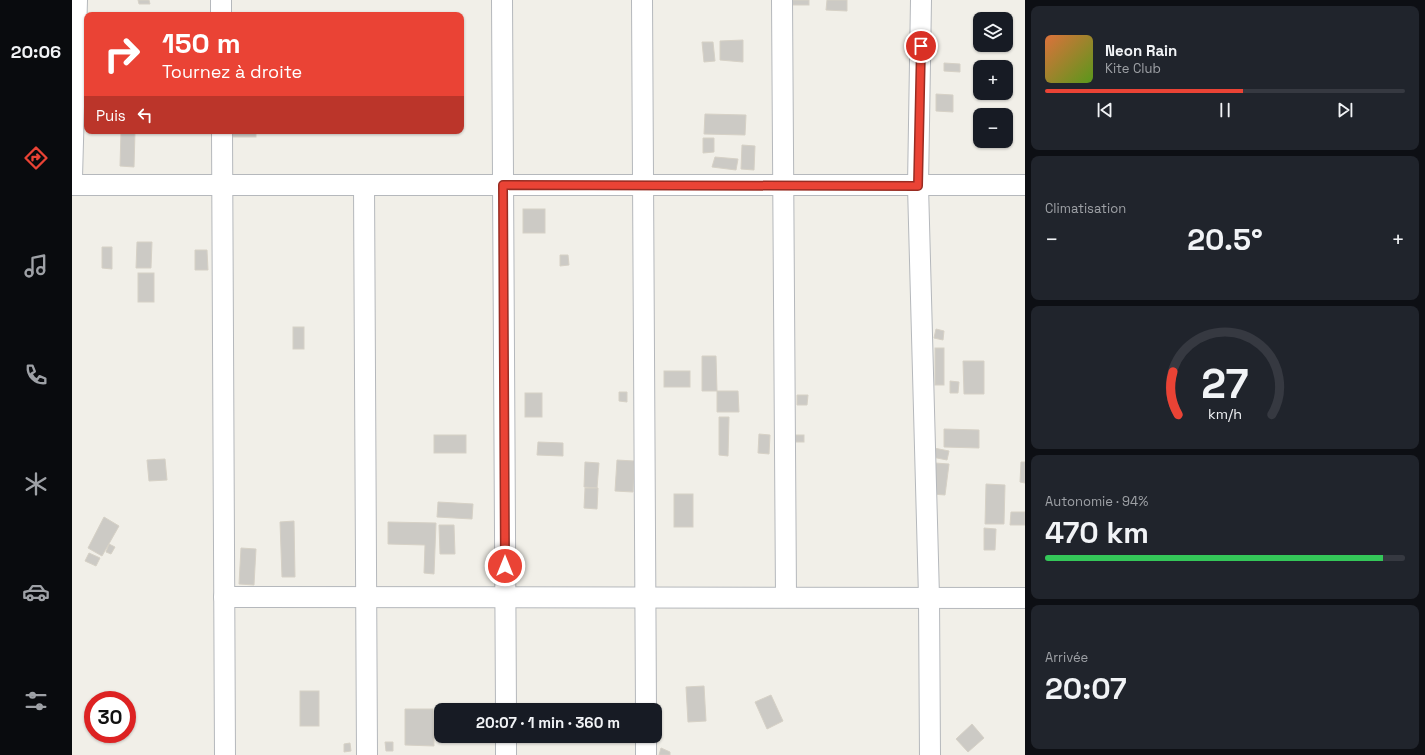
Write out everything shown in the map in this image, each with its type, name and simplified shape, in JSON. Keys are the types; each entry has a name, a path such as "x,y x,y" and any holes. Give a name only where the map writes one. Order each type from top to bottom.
{"street":[{"path":"72,177 77,0"},
{"path":"221,0 221,12"},
{"path":"502,0 506,703"},
{"path":"642,0 646,703"},
{"path":"782,0 786,597"},
{"path":"921,0 918,186 929,597 930,755"},
{"path":"222,134 225,755"},
{"path":"72,185 1025,185"},
{"path":"364,185 367,755"},
{"path":"224,597 1025,598"},
{"path":"506,743 506,755"},
{"path":"646,743 646,755"}],"building":[{"path":"138,0 149,0 150,4 139,4"},
{"path":"792,0 809,0 809,5 792,5"},
{"path":"827,0 847,0 847,11 826,10"},
{"path":"743,40 743,62 720,60 720,41"},
{"path":"702,42 713,42 715,61 704,62"},
{"path":"944,63 960,64 960,72 944,71"},
{"path":"936,94 953,95 953,112 936,111"},
{"path":"705,114 746,115 745,135 704,134"},
{"path":"121,134 135,134 134,167 120,166"},
{"path":"231,134 256,134 256,137 231,137"},
{"path":"703,138 714,138 714,152 703,153"},
{"path":"742,145 755,146 754,170 741,169"},
{"path":"715,157 738,159 736,170 712,167"},
{"path":"523,209 545,209 545,233 523,233"},
{"path":"137,242 152,242 151,268 136,268"},
{"path":"102,247 112,247 112,269 102,268"},
{"path":"195,250 207,250 208,270 195,270"},
{"path":"560,255 568,255 569,265 560,266"},
{"path":"138,273 154,273 154,302 138,302"},
{"path":"293,327 304,327 304,349 293,349"},
{"path":"936,329 944,331 943,340 934,338"},
{"path":"935,348 944,348 944,385 935,385"},
{"path":"702,356 716,356 717,391 702,391"},
{"path":"963,361 984,361 984,394 964,394"},
{"path":"664,371 690,371 690,387 664,387"},
{"path":"950,381 959,382 958,393 950,393"},
{"path":"717,391 738,391 739,412 717,412"},
{"path":"619,392 627,392 627,402 619,401"},
{"path":"525,393 542,393 542,417 525,417"},
{"path":"797,395 808,395 807,405 797,405"},
{"path":"719,417 729,417 728,456 719,455"},
{"path":"944,429 979,430 979,448 944,447"},
{"path":"759,434 770,435 769,454 758,453"},
{"path":"434,435 466,435 466,453 434,453"},
{"path":"795,435 804,435 804,442 795,442"},
{"path":"538,442 563,443 563,456 537,455"},
{"path":"934,448 949,451 947,460 932,457"},
{"path":"165,459 167,480 149,481 147,460"},
{"path":"617,460 634,461 633,492 615,491"},
{"path":"585,462 599,463 597,488 584,487"},
{"path":"1021,462 1025,462 1025,483 1020,482"},
{"path":"935,463 949,464 945,495 932,494"},
{"path":"986,484 1005,485 1004,524 985,524"},
{"path":"585,488 598,488 597,509 584,508"},
{"path":"674,494 693,494 693,527 674,527"},
{"path":"438,502 473,504 472,519 437,517"},
{"path":"1011,512 1025,512 1025,525 1010,525"},
{"path":"104,517 119,526 102,556 88,548"},
{"path":"294,521 295,577 282,577 280,522"},
{"path":"388,522 436,523 434,574 424,573 425,545 388,544"},
{"path":"439,525 454,525 455,554 440,554"},
{"path":"984,528 996,529 995,550 984,550"},
{"path":"109,544 115,547 111,554 106,552"},
{"path":"241,548 256,549 254,585 239,584"},
{"path":"89,553 100,558 96,566 85,561"},
{"path":"704,686 706,721 688,722 686,687"},
{"path":"300,691 319,691 319,726 300,726"},
{"path":"771,695 783,721 767,729 755,702"},
{"path":"405,709 433,709 434,746 405,745"},
{"path":"972,724 984,738 968,752 956,739"},
{"path":"385,742 393,742 393,751 386,751"},
{"path":"350,743 351,751 344,752 344,744"},
{"path":"661,748 670,752 670,755 659,755"}],"route":[{"path":"505,566 503,185 918,186 921,46"}]}
